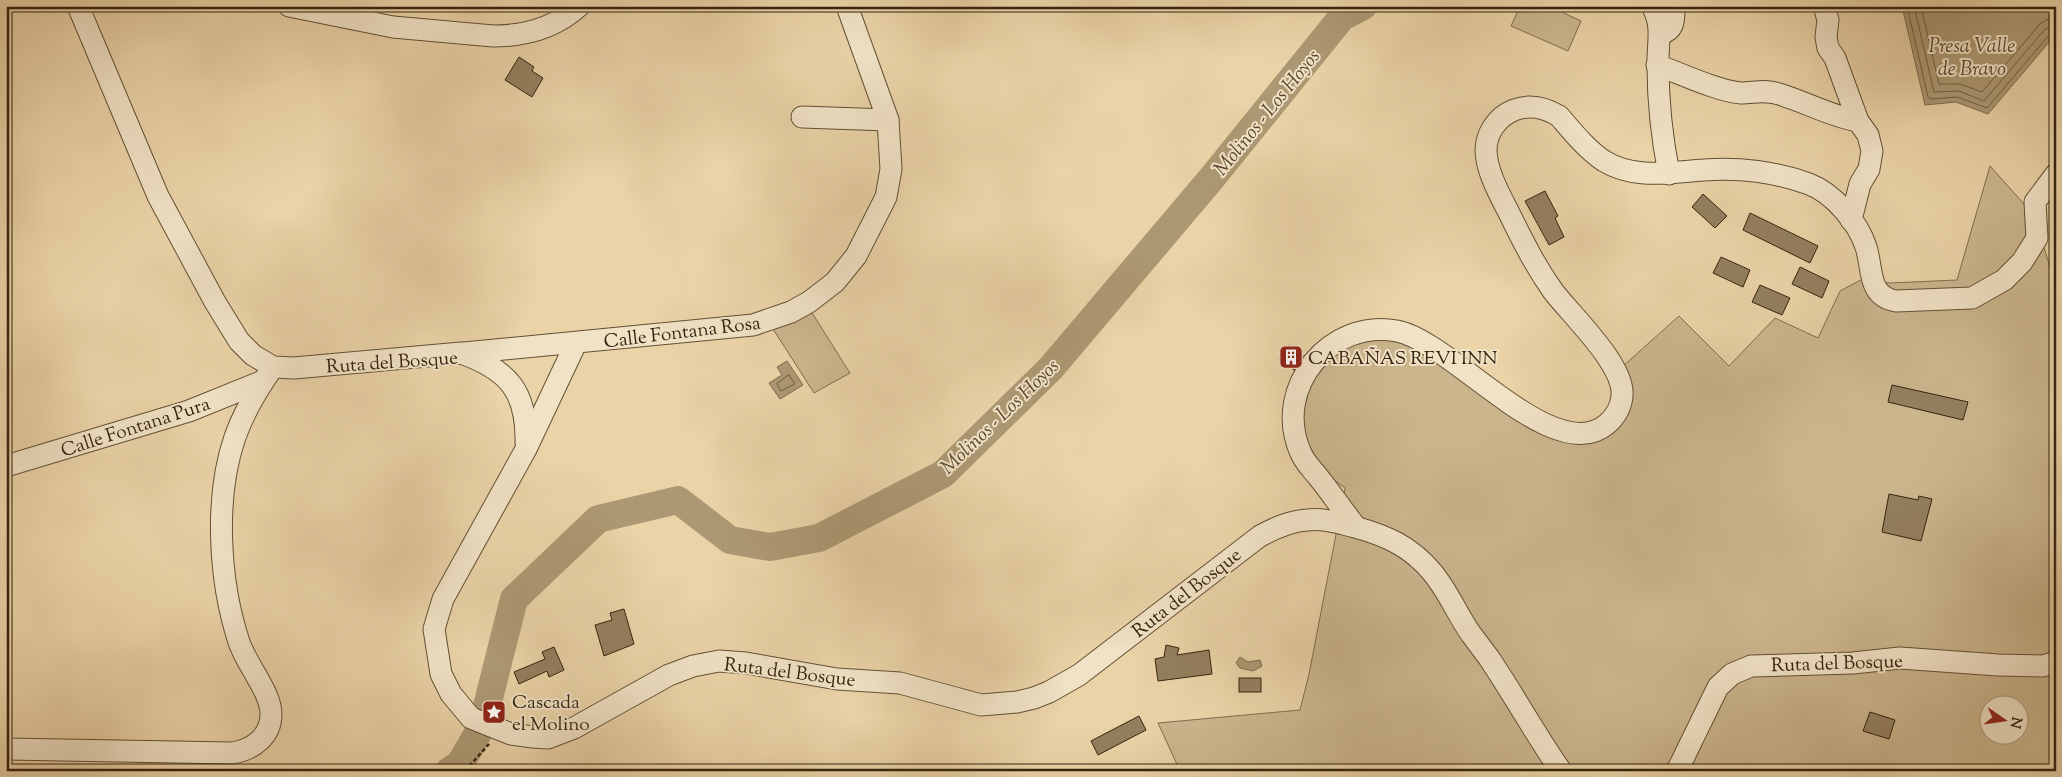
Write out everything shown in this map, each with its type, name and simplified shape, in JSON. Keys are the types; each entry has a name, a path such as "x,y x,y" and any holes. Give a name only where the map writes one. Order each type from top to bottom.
{"street":[{"path":"6,749 232,753 249,748 262,738 270,722 270,705 239,644 228,602 223,573 222,522 226,474 236,436 268,374 239,341 158,196 78,6"},
{"path":"289,6 392,27 493,36 517,35 541,29 559,21 580,6"},
{"name":"Calle Fontana Rosa","path":"461,353 753,325 791,312 816,298 835,282 856,256 886,197 891,169 888,120 848,6"},
{"path":"1652,6 1657,15 1660,34 1658,65 1662,136 1669,174"},
{"path":"1660,34 1668,32 1672,27 1674,6"},
{"path":"1824,6 1828,20 1826,37 1828,48 1837,64 1858,121 1868,135 1872,152 1869,169 1860,184 1851,220"},
{"path":"1658,65 1721,88 1740,92 1765,90 1778,93 1840,118 1858,121"},
{"path":"1356,527 1306,462 1299,450 1293,423 1295,395 1306,370 1325,349 1347,336 1360,331 1379,329 1398,331 1411,335 1428,344 1526,415 1567,433 1577,435 1595,432 1610,421 1620,406 1622,388 1617,371 1554,292 1528,254 1502,198 1488,162 1486,153 1487,142 1495,124 1511,111 1530,106 1540,107 1559,116 1603,160 1627,170 1669,174 1705,169 1772,174 1810,184 1831,197 1851,220 1866,246 1873,284 1885,298 1896,301 1972,298 2004,280 2022,262 2036,238 2036,202 2056,174"},
{"path":"802,117 888,120"},
{"path":"526,448 576,343"},
{"name":"Ruta del Bosque","path":"268,374 307,367 461,353 477,359 504,376 518,394 526,416 526,448 443,599 434,629 442,674 451,694 471,718 490,734 548,738 574,728 681,670 719,661 746,663 837,679 900,683 981,705 1016,702 1049,692 1078,675 1247,544 1274,528 1289,523 1314,519 1338,521 1383,535 1398,542 1434,574 1560,771"},
{"name":"Calle Fontana Pura","path":"6,466 189,411 268,374"},
{"name":"Ruta del Bosque","path":"1677,771 1718,687 1732,674 1746,668 1762,665 1853,664 1900,658 1998,665 2043,666 2056,662"}],"path":[{"path":"465,771 490,734"}],"shaded area":[{"path":"1520,6 1549,6 1581,21 1568,51 1511,26"},
{"path":"1990,166 2033,214 2056,285 2056,771 1180,771 1158,723 1300,710 1309,674 1345,488 1323,472 1305,446 1301,395 1338,345 1397,336 1523,419 1606,431 1622,367 1679,316 1729,366 1775,318 1818,338 1840,291 1870,275 1882,282 1957,280"},
{"path":"809,308 850,373 814,393 773,329"}],"water":[{"name":"Presa Valle de Bravo","path":"1902,6 2056,6 2056,34 1988,114 1956,102 1925,105"},
{"path":"787,361 803,385 780,399 769,383 782,375 777,367"},
{"path":"1240,657 1248,662 1260,660 1262,666 1253,671 1240,668 1236,663"}],"building":[{"path":"519,57 534,67 532,71 543,78 532,97 505,80"},
{"path":"1545,191 1558,216 1555,218 1564,237 1549,245 1525,201"},
{"path":"1703,194 1727,216 1715,228 1692,207"},
{"path":"1750,213 1818,246 1810,263 1743,230"},
{"path":"1721,257 1750,270 1743,287 1713,273"},
{"path":"1800,267 1829,281 1822,298 1792,284"},
{"path":"1760,285 1790,298 1782,315 1752,302"},
{"name":"CABAÑAS REVI INN","path":"1289,345 1303,355 1294,370 1279,359"},
{"path":"1892,385 1968,402 1963,420 1888,402"},
{"path":"1889,494 1918,500 1919,496 1932,499 1921,541 1882,532"},
{"path":"624,609 634,644 604,656 595,625 612,620 610,613"},
{"path":"1166,645 1179,648 1177,655 1209,650 1212,674 1158,681 1155,659 1164,657"},
{"path":"554,647 564,670 549,677 547,671 519,684 514,672 545,659 542,652"},
{"path":"1239,678 1261,678 1261,692 1239,692"},
{"path":"1870,712 1895,720 1889,739 1863,731"},
{"path":"1139,716 1146,730 1098,755 1091,741"}],"waterway":[{"name":"Molinos - Los Hoyos","path":"449,771 460,764 482,726 514,599 598,519 678,500 730,540 770,547 819,538 943,474 1051,368 1211,179 1342,17 1363,6"}],"place":[{"name":"CABAÑAS REVI INN","path":"1291,357"},
{"name":"Cascada el Molino","path":"494,712"}]}
